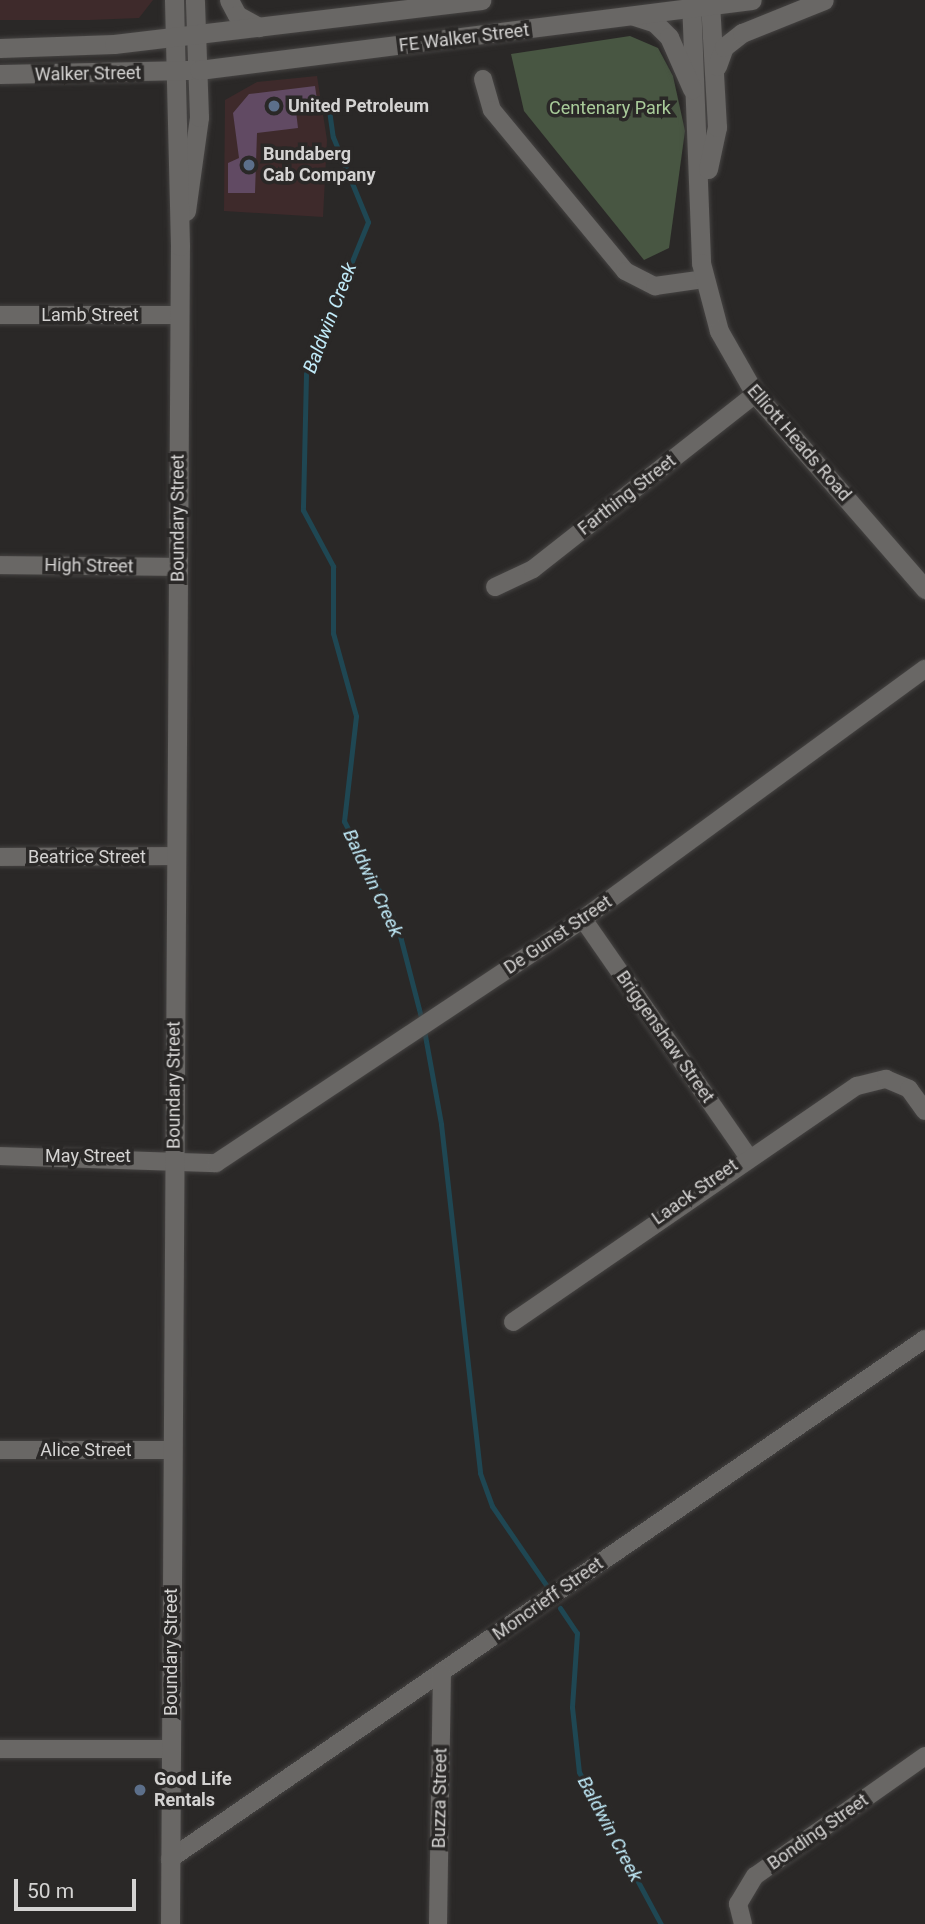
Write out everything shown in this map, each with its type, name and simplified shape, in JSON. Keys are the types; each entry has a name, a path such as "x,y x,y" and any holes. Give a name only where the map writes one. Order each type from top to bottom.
{"street":[{"name":"Boundary Street","path":"170,1924 171,1450 175,1162 174,856 180,246 174,0"},
{"name":"Boundary Street","path":"180,246 195,167 199,70 195,0"},
{"path":"229,0 237,15 260,27"},
{"name":"FE Walker Street","path":"174,37 481,0"},
{"name":"FE Walker Street","path":"175,72 634,16 690,4 752,0"},
{"path":"717,66 724,47 742,33 824,0"},
{"name":"Elliott Heads Road","path":"701,201 717,127 717,66 711,3"},
{"name":"Elliott Heads Road","path":"690,4 700,120 704,279 719,331 755,394 925,589"},
{"path":"634,16 655,23 669,37 700,120"},
{"name":"Walker Street","path":"0,48 174,37"},
{"name":"Walker Street","path":"0,74 175,72"},
{"path":"483,79 492,110 634,278 655,286 704,279"},
{"name":"Lamb Street","path":"0,315 179,315"},
{"name":"Farthing Street","path":"495,587 533,569 755,394"},
{"name":"High Street","path":"0,565 178,567"},
{"name":"De Gunst Street","path":"175,1162 208,1167 228,1157 402,1037 583,919 925,669"},
{"name":"Beatrice Street","path":"0,857 174,856"},
{"name":"Briggenshaw Street","path":"583,919 747,1155"},
{"name":"Laack Street","path":"513,1322 747,1155 857,1086 886,1079 909,1089 925,1111"},
{"name":"May Street","path":"0,1156 175,1162"},
{"name":"Moncrieff Street","path":"170,1859 925,1339"},
{"name":"Alice Street","path":"0,1450 171,1450"},
{"name":"Buzza Street","path":"438,1924 442,1672"},
{"path":"0,1749 171,1749"},
{"name":"Bonding Street","path":"743,1924 738,1904 755,1877 925,1756"}],"shaded area":[{"path":"0,0 153,0 139,18 0,20"},
{"path":"317,76 327,140 323,217 224,211 225,100 257,82"}],"green space":[{"name":"Centenary Park","path":"630,36 658,48 673,76 685,131 669,248 644,260 524,111 511,54"}],"building":[{"path":"315,86 317,100 295,103 298,128 257,133 255,193 228,193 228,163 239,158 233,113 249,94"}],"waterway":[{"name":"Baldwin Creek","path":"328,103 333,137 368,222 306,374 303,510 333,566 333,633 356,716 344,821 398,928 422,1021"},
{"name":"Baldwin Creek","path":"424,1030 441,1124 480,1473 492,1506 546,1585"},
{"name":"Baldwin Creek","path":"560,1608 577,1633 572,1707 579,1772 661,1924"}],"place":[{"name":"United Petroleum","path":"274,106"},
{"name":"Bundaberg Cab Company","path":"249,165"},
{"name":"Good Life Rentals","path":"140,1790"}]}
